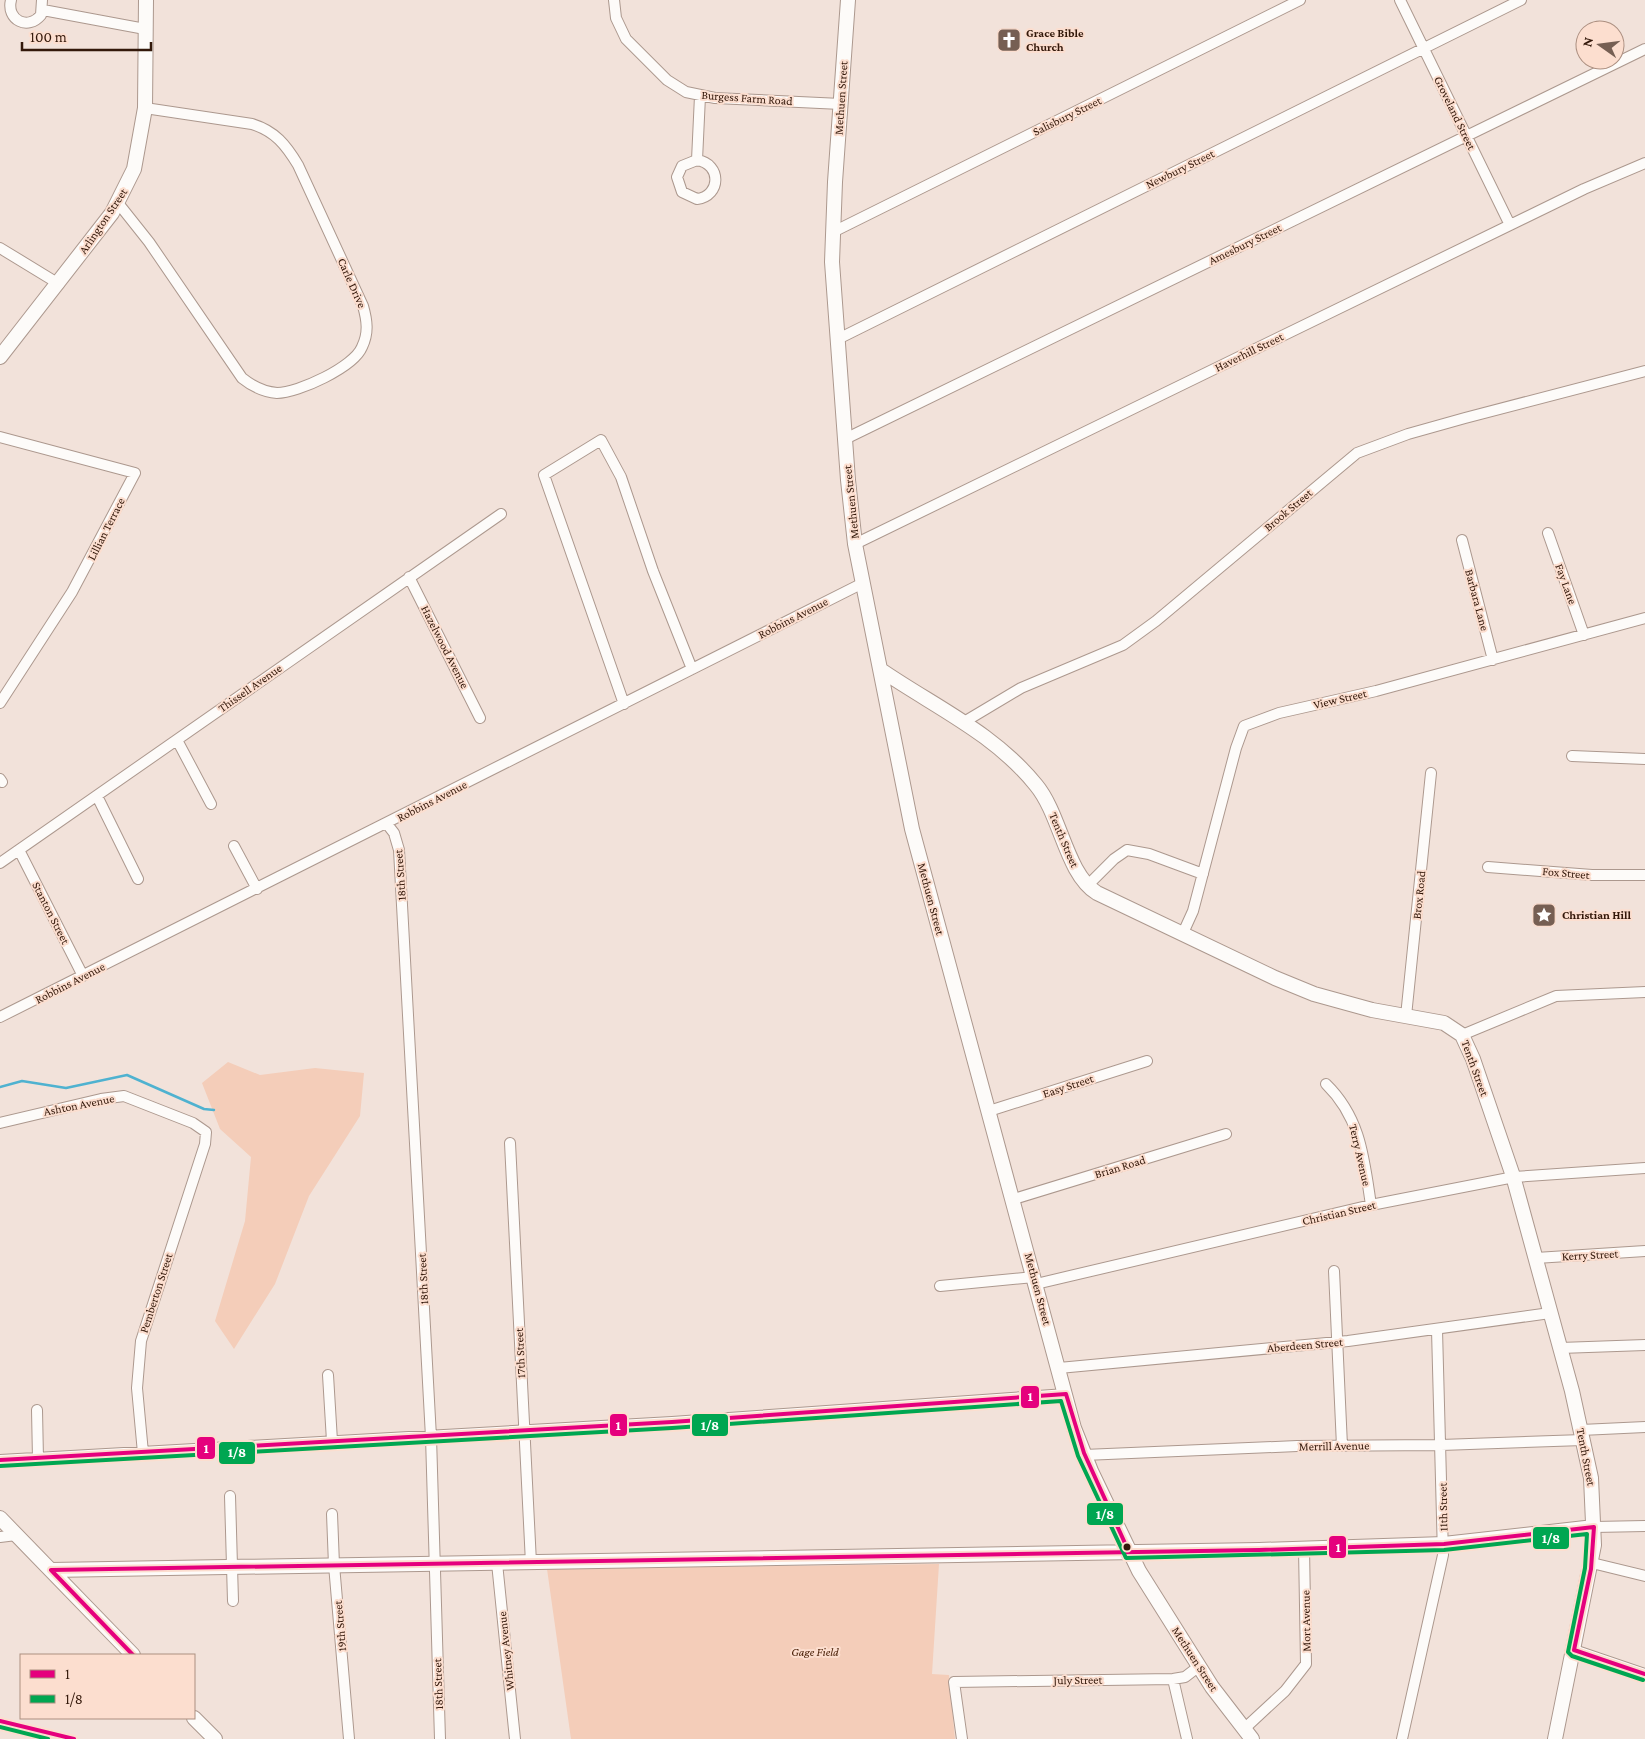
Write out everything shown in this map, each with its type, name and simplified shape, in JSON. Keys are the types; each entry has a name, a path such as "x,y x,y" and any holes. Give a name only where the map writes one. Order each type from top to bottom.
{"street":[{"path":"11,0 10,12 22,23 33,22 41,15 43,5 145,29"},
{"name":"Arlington Street","path":"0,357 59,284 118,203 134,169 146,108 146,0"},
{"name":"Burgess Farm Road","path":"614,0 619,26 626,39 638,53 674,85 700,96 840,104"},
{"name":"Methuen Street","path":"848,0 840,104 832,262 845,439 855,544 912,829 1084,1455 1129,1552 1198,1667 1248,1734"},
{"name":"Salisbury Street","path":"833,232 1300,0"},
{"name":"Groveland Street","path":"1400,0 1510,225"},
{"name":"Newbury Street","path":"838,339 1521,0"},
{"name":"Amesbury Street","path":"845,439 1645,49"},
{"path":"697,160 700,96"},
{"name":"Carle Drive","path":"118,203 149,242 242,378 252,386 278,393 293,390 344,366 362,348 367,319 363,306 298,165 282,141 265,128 252,124 146,108"},
{"name":"Haverhill Street","path":"855,544 1510,225 1645,163"},
{"path":"0,248 59,284"},
{"name":"Brook Street","path":"964,722 1021,688 1104,654 1133,638 1357,453 1400,437 1455,421 1645,371"},
{"name":"Lillian Terrace","path":"0,437 135,473 72,592 0,703"},
{"path":"624,704 544,475 601,440 621,477 653,571 692,669"},
{"name":"Thissell Avenue","path":"0,863 501,514"},
{"name":"Fay Lane","path":"1548,533 1584,635"},
{"name":"Barbara Lane","path":"1462,540 1493,660"},
{"name":"Hazelwood Avenue","path":"409,577 480,718"},
{"name":"Robbins Avenue","path":"0,1018 863,583"},
{"name":"View Street","path":"1183,933 1193,910 1236,748 1244,726 1279,713 1493,660 1645,618"},
{"name":"Tenth Street","path":"880,670 964,722 1013,759 1042,792 1055,817 1078,873 1087,886 1108,899 1183,933 1253,968 1314,994 1354,1005 1444,1023 1462,1035 1473,1059 1514,1177 1560,1348 1591,1478 1594,1528 1592,1563 1555,1739"},
{"path":"177,740 211,804"},
{"path":"1572,756 1645,759"},
{"name":"Brox Road","path":"1406,1016 1431,773"},
{"path":"97,796 138,879"},
{"name":"18th Street","path":"387,824 394,833 399,850 431,1437 440,1739"},
{"path":"234,846 257,889"},
{"name":"Stanton Street","path":"19,850 83,976"},
{"path":"1087,886 1114,859 1125,851 1149,854 1202,874"},
{"name":"Fox Street","path":"1488,866 1592,875 1645,875"},
{"path":"1462,1035 1556,996 1645,992"},
{"name":"Easy Street","path":"989,1111 1147,1061"},
{"name":"Terry Avenue","path":"1326,1084 1345,1104 1355,1125 1371,1205"},
{"name":"Ashton Avenue","path":"0,1123 101,1099 124,1096 193,1123 206,1132 206,1137"},
{"name":"Brian Road","path":"1014,1199 1226,1134"},
{"name":"Pemberton Street","path":"143,1453 137,1388 141,1341 206,1137"},
{"name":"17th Street","path":"510,1143 531,1563"},
{"name":"Christian Street","path":"940,1286 1035,1280 1371,1205 1514,1177 1645,1168"},
{"name":"Kerry Street","path":"1536,1258 1645,1251"},
{"path":"1334,1271 1342,1446"},
{"name":"Aberdeen Street","path":"1059,1368 1337,1342 1550,1313"},
{"name":"11th Street","path":"1402,1739 1441,1568 1444,1544 1436,1330"},
{"path":"1560,1348 1645,1344"},
{"path":"328,1375 332,1441"},
{"path":"0,1460 431,1437 1066,1394"},
{"path":"37,1410 38,1459"},
{"name":"Merrill Avenue","path":"1084,1455 1342,1446 1441,1445 1582,1435 1645,1427"},
{"path":"230,1496 233,1601"},
{"name":"19th Street","path":"332,1514 334,1565 349,1739"},
{"path":"0,1518 132,1654"},
{"path":"51,1570 1304,1548 1444,1544 1594,1528 1645,1526"},
{"path":"0,1537 16,1535"},
{"name":"Mort Avenue","path":"1248,1734 1306,1664 1304,1548"},
{"name":"Whitney Avenue","path":"497,1563 515,1739"},
{"path":"1592,1563 1645,1576"},
{"path":"1574,1650 1645,1674"},
{"name":"July Street","path":"962,1739 954,1682 1174,1679 1185,1676 1198,1667"},
{"path":"1174,1679 1187,1739"},
{"path":"195,1719 215,1739"}],"green space":[{"path":"228,1062 260,1075 315,1068 364,1073 360,1116 309,1196 275,1284 234,1349 215,1321 245,1221 251,1157 220,1129 202,1083"},
{"name":"Gage Field","path":"939,1564 932,1674 949,1675 955,1739 571,1739 547,1569"}],"waterway":[{"path":"0,1087 22,1081 66,1088 127,1075 204,1109 214,1110"}],"transit line":[{"name":"1","path":"0,1460 672,1422 1066,1394 1084,1453 1129,1552"},
{"name":"1/8","path":"0,1466 672,1428 1061,1401 1078,1456 1126,1558 1444,1550 1587,1534 1585,1568 1568,1652 1572,1656 1643,1680"},
{"name":"1","path":"51,1570 1259,1550 1444,1544 1594,1527"},
{"name":"1","path":"1574,1650 1591,1569 1594,1527"},
{"name":"1","path":"51,1570 132,1654"},
{"name":"1","path":"1574,1650 1645,1674"},
{"name":"1","path":"0,1721 74,1739"},
{"name":"1/8","path":"0,1727 48,1739"}],"place":[{"name":"Grace Bible Church","path":"1009,40"},
{"name":"Christian Hill","path":"1544,915"}]}
